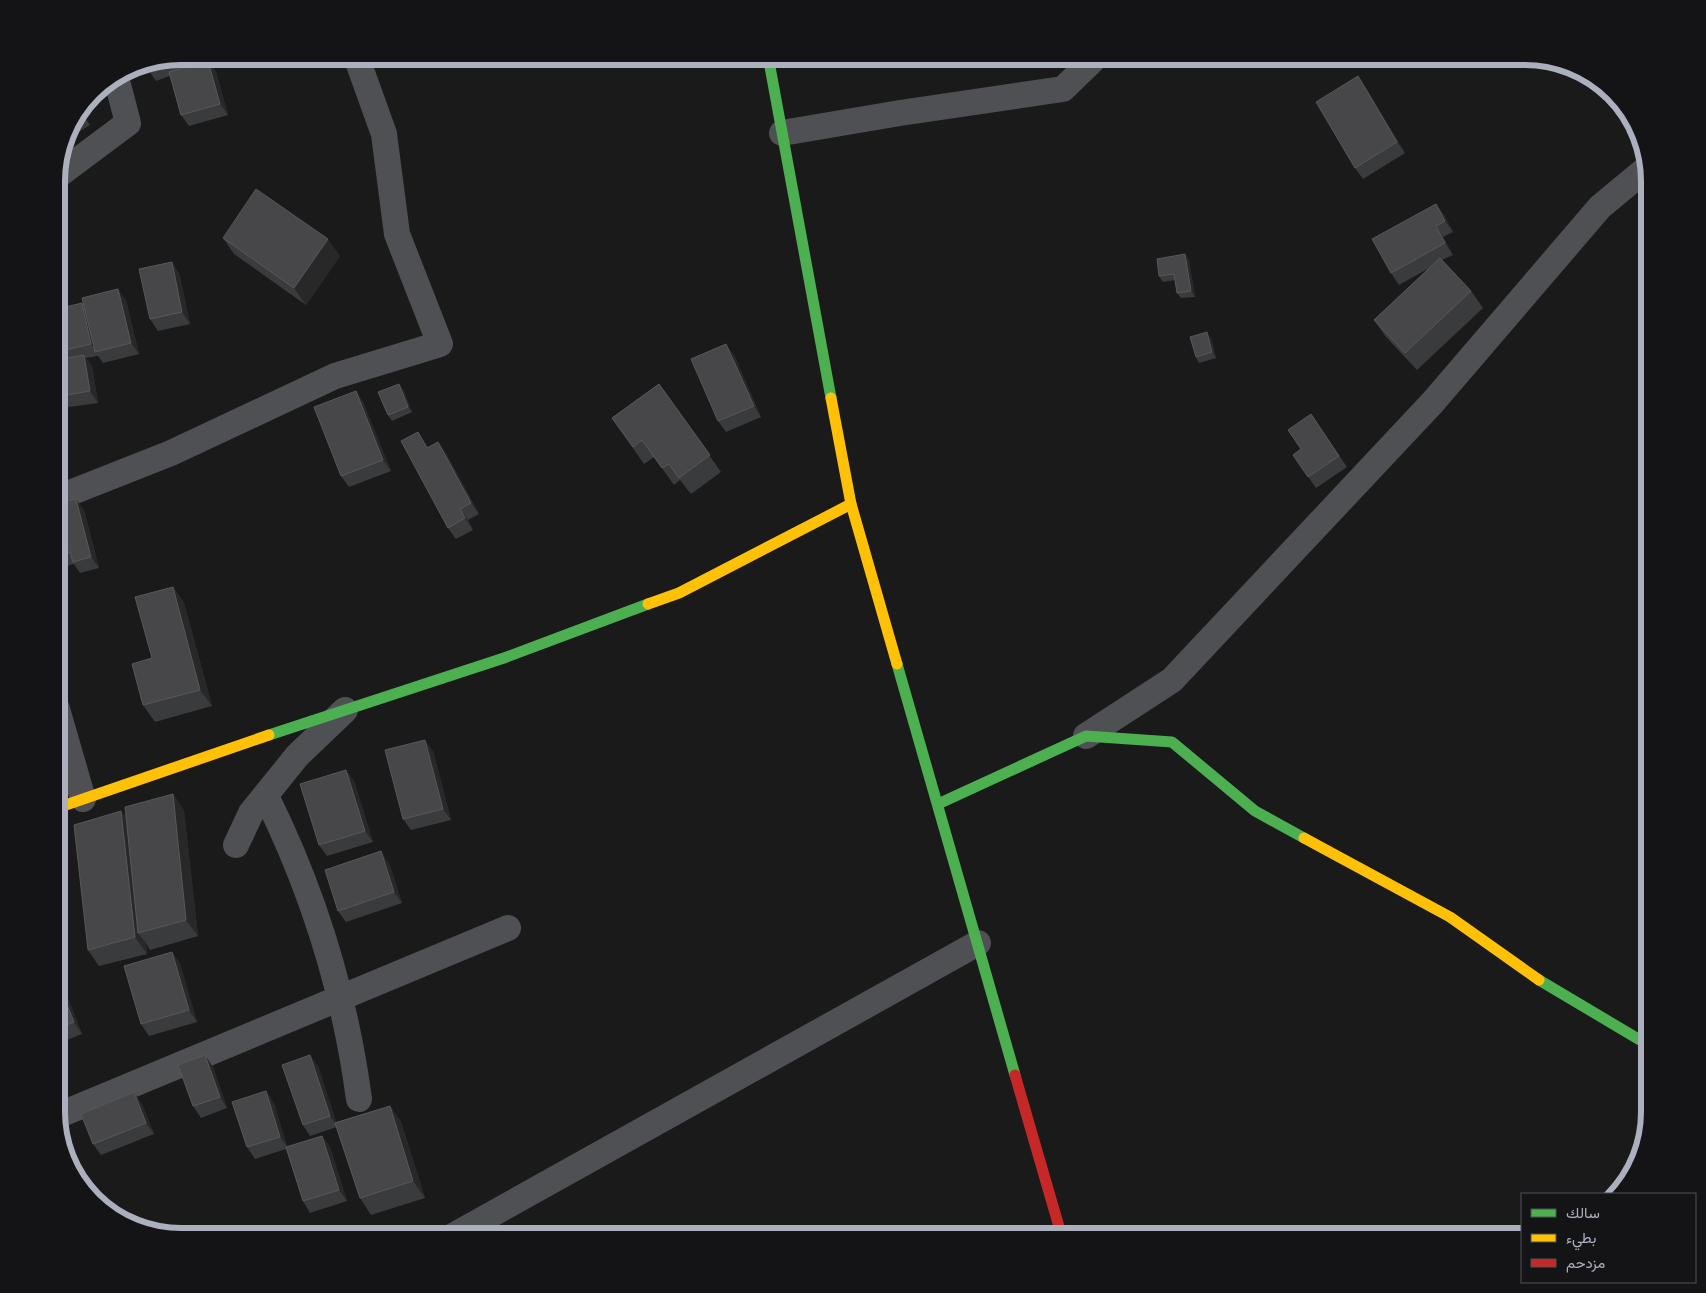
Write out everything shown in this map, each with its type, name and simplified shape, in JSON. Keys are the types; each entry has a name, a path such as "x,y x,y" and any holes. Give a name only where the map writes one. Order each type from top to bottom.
{"street":[{"path":"65,494 171,453 335,376 440,344 396,234 384,134 359,65"},
{"path":"770,65 851,504 1059,1228"},
{"path":"782,134 900,113 1063,89 1088,65"},
{"path":"66,169 128,123 118,84"},
{"path":"938,804 1086,736 1172,680 1434,402 1600,207 1640,173"},
{"path":"65,805 504,658 679,592 851,504"},
{"path":"236,845 251,813 297,756 345,710"},
{"path":"1086,736 1109,736 1172,742 1255,811 1450,917 1553,990 1641,1041"},
{"path":"65,739 83,799"},
{"path":"266,796 291,847 332,963 359,1099"},
{"path":"65,1112 340,996 508,928"},
{"path":"467,1228 978,943"}],"building":[{"path":"194,65 209,65 220,104 181,115 169,72"},
{"path":"1358,76 1397,142 1355,168 1316,102"},
{"path":"256,189 328,239 294,288 223,238"},
{"path":"1436,204 1445,221 1436,226 1445,243 1391,273 1372,239"},
{"path":"1185,254 1191,291 1177,293 1174,274 1159,276 1157,259"},
{"path":"1440,258 1471,291 1405,353 1374,320"},
{"path":"172,262 182,312 150,319 139,269"},
{"path":"118,289 131,343 95,352 82,298"},
{"path":"82,303 91,344 65,350 65,307"},
{"path":"1207,332 1212,352 1196,357 1190,337"},
{"path":"726,344 754,406 718,421 691,359"},
{"path":"84,355 90,391 65,395 65,359"},
{"path":"399,384 408,407 388,415 378,392"},
{"path":"659,384 710,455 679,478 669,464 662,468 642,440 633,447 612,418"},
{"path":"356,391 383,460 341,476 314,407"},
{"path":"1311,414 1339,456 1308,477 1293,455 1301,449 1288,430"},
{"path":"418,432 427,448 438,442 471,503 460,509 465,518 448,528 401,441"},
{"path":"76,499 91,557 73,562 70,552 65,554 65,502"},
{"path":"173,587 200,690 143,705 132,664 152,658 135,597"},
{"path":"425,740 443,809 403,819 385,750"},
{"path":"346,770 365,831 319,845 300,784"},
{"path":"173,794 186,920 138,933 125,807"},
{"path":"121,811 135,937 88,950 74,825"},
{"path":"381,851 394,892 338,911 325,870"},
{"path":"172,952 189,1010 141,1024 124,966"},
{"path":"65,1000 74,1022 65,1026"},
{"path":"205,1055 220,1097 193,1106 178,1065"},
{"path":"310,1055 330,1116 303,1125 282,1065"},
{"path":"266,1091 280,1137 247,1147 232,1102"},
{"path":"134,1092 146,1123 93,1144 81,1114"},
{"path":"390,1106 413,1181 360,1198 335,1123"},
{"path":"322,1136 339,1190 303,1201 286,1147"}],"traffic: fast":[{"path":"770,65 831,398"},
{"path":"269,735 504,658 648,604"},
{"path":"897,664 1015,1075"},
{"path":"938,804 1086,736 1172,742 1255,811 1304,838"},
{"path":"1539,980 1641,1041"}],"traffic: slow":[{"path":"831,398 851,504 897,664"},
{"path":"648,604 679,593 851,504"},
{"path":"65,805 269,735"},
{"path":"1304,838 1450,917 1539,980"}],"traffic: jam":[{"path":"1015,1075 1059,1228"}]}
